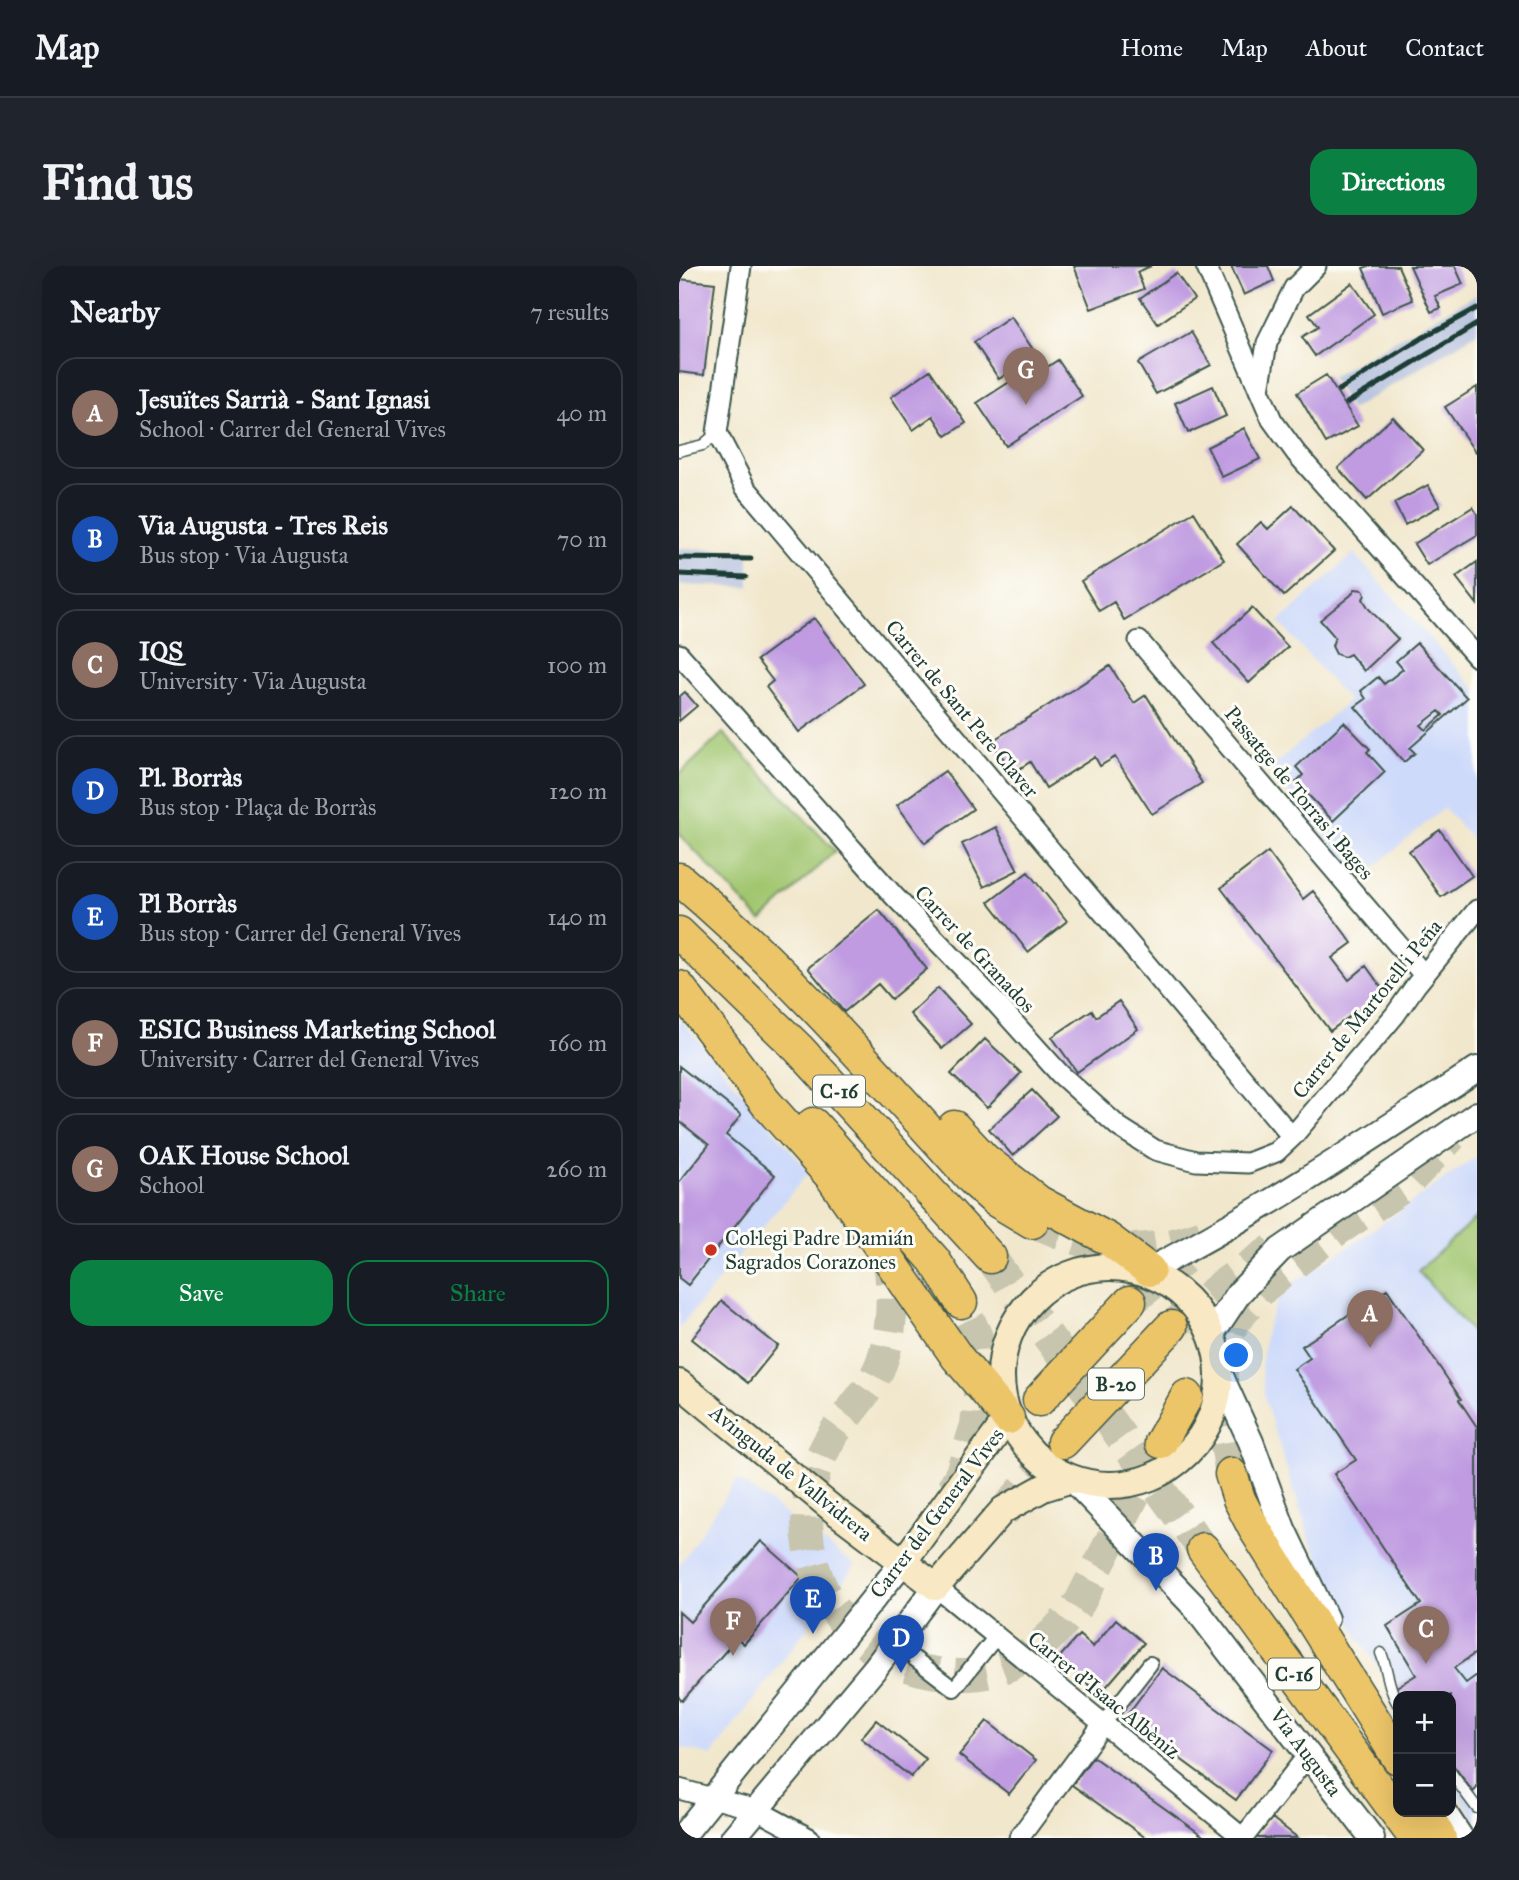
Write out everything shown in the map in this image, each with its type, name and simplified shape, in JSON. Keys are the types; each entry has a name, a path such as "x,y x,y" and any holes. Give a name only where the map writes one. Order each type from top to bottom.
{"highway":[{"path":"679,879 725,919 827,1018 973,1181 995,1200 1032,1222"},
{"name":"C-16","path":"679,933 799,1049 990,1257"},
{"path":"679,986 743,1049 863,1178 934,1259 961,1302"},
{"path":"679,986 766,1103 831,1175 957,1357 1008,1418"},
{"path":"827,1018 891,1060 984,1160 1039,1202 1108,1238 1149,1270"},
{"path":"863,1178 882,1225"},
{"name":"B-20","path":"1039,1399 1130,1302"},
{"name":"B-20","path":"1063,1441 1171,1328"},
{"path":"1161,1441 1187,1396"},
{"path":"1231,1474 1239,1499 1254,1528 1395,1754"},
{"name":"C-16","path":"1203,1549 1415,1838"},
{"path":"1429,1817 1440,1838"}],"main road":[{"path":"1115,1266 1149,1270 1167,1280 1183,1294 1199,1313 1211,1335 1219,1372 1212,1418 1203,1434 1182,1459 1154,1476 1123,1485 1086,1483 1055,1472 1034,1455 1017,1435 1008,1418 1002,1390 1002,1360 1014,1322 1029,1303 1047,1287 1069,1275 1115,1266"},
{"name":"Avinguda de Vallvidrera","path":"679,1383 834,1510 936,1587"},
{"name":"Carrer del General Vives","path":"903,1562 1008,1418"},
{"name":"Carrer del General Vives","path":"936,1587 1003,1510 1044,1488 1072,1479"}],"street":[{"path":"717,433 741,266"},
{"path":"1206,266 1272,420 1296,453 1477,657"},
{"path":"1259,391 1267,343 1294,288 1316,266"},
{"name":"Carrer de Sant Pere Claver","path":"717,433 745,486 1292,1137"},
{"name":"Passatge de Torras i Bages","path":"1139,640 1424,975"},
{"name":"Carrer de Granados","path":"679,654 894,896 1060,1074 1119,1127 1155,1150 1196,1161 1248,1163 1276,1152 1292,1137"},
{"name":"Carrer de Martorell i Peña","path":"1292,1137 1395,1014 1477,910"},
{"path":"1149,1270 1205,1241 1304,1182 1477,1069"},
{"path":"1211,1335 1238,1293 1280,1251 1477,1114"},
{"path":"1219,1372 1251,1442 1283,1529 1311,1591 1355,1671 1393,1732"},
{"name":"Via Augusta","path":"1072,1479 1193,1605 1372,1838"},
{"name":"Carrer del General Vives","path":"681,1838 903,1562"},
{"name":"Carrer del General Vives","path":"733,1838 876,1667 936,1587"},
{"name":"Carrer d'Isaac Albèniz","path":"936,1587 1243,1838"},
{"path":"915,1659 954,1689 991,1643"},
{"path":"1019,1838 1150,1664"},
{"path":"1243,1838 1308,1755"},
{"path":"679,1789 757,1810 810,1838"},
{"path":"1447,1817 1461,1838"}],"lane":[{"path":"679,452 703,444 717,433"},
{"path":"1381,1653 1389,1672 1393,1695"},
{"path":"1456,1780 1477,1808"}],"shaded area":[{"path":"1477,294 1477,333 1351,410 1331,377"},
{"path":"679,548 749,550 749,587 679,585"},
{"path":"1354,553 1477,691 1477,845 1444,808 1360,879 1269,769 1349,701 1279,622"},
{"name":"Col·legi Padre Damián Sagrados Corazones","path":"679,1018 809,1172 679,1328"},
{"path":"1477,1156 1477,1823 1456,1790 1456,1691 1395,1691 1360,1641 1310,1540 1265,1401 1261,1367 1266,1330 1277,1301 1295,1281"},
{"path":"737,1479 855,1565 711,1756 679,1747 679,1565"}],"green space":[{"path":"723,733 835,851 761,921 679,834 679,775"},
{"path":"1477,1217 1477,1338 1418,1271"}],"building":[{"path":"1074,266 1151,266 1137,272 1144,289 1091,309"},
{"path":"1231,266 1268,266 1274,281 1244,295"},
{"path":"1398,266 1413,300 1382,313 1363,268"},
{"path":"1410,266 1455,266 1463,284 1435,296 1441,308 1431,312"},
{"path":"1176,273 1194,299 1158,324 1140,298"},
{"path":"679,279 715,283 704,375 679,372"},
{"path":"1352,283 1374,314 1315,356 1302,337 1318,327 1309,314"},
{"path":"1011,317 1036,354 999,379 974,342"},
{"path":"1191,332 1211,365 1156,394 1138,363"},
{"path":"1058,360 1082,396 1006,446 977,403 1019,376 1023,383"},
{"path":"930,370 966,423 946,436 933,416 913,430 891,397"},
{"path":"1326,375 1358,426 1326,443 1297,393"},
{"path":"1213,386 1226,416 1188,433 1175,403"},
{"path":"1477,387 1477,451 1475,452 1445,407"},
{"path":"1393,417 1423,450 1367,500 1338,468"},
{"path":"1244,428 1260,459 1222,477 1207,447"},
{"path":"1428,485 1440,506 1405,525 1394,503"},
{"path":"1293,506 1334,551 1284,596 1237,544 1261,522 1268,529"},
{"path":"1473,507 1477,514 1477,535 1427,565 1414,544"},
{"path":"1194,512 1224,560 1124,620 1114,602 1099,611 1081,581"},
{"path":"1477,562 1477,604 1456,577"},
{"path":"1355,589 1363,590 1363,599 1369,609 1398,639 1364,671 1350,654 1344,657 1336,654 1332,646 1335,637 1320,620"},
{"path":"1252,608 1288,647 1249,683 1213,643"},
{"path":"814,618 864,684 799,732 766,687 773,681 757,660"},
{"path":"1417,643 1467,698 1410,748 1415,753 1404,762 1355,707 1366,699 1361,691 1378,677 1384,684 1403,669 1396,661","holes":["1439,711 1443,715 1426,730 1421,725"]},
{"path":"1110,666 1134,703 1146,695 1202,783 1152,814 1115,757 1100,766 1095,757 1046,788 1030,762 1013,773 992,741"},
{"path":"685,692 697,706 679,721 679,697"},
{"path":"1344,722 1370,749 1367,752 1385,772 1333,821 1296,782 1303,775 1296,767"},
{"path":"945,771 973,809 925,843 897,805"},
{"path":"996,827 1018,870 984,887 962,844"},
{"path":"1440,830 1472,876 1441,897 1409,851"},
{"path":"1268,852 1303,899 1313,891 1352,943 1332,958 1349,980 1366,966 1384,991 1330,1031 1221,888"},
{"path":"1028,872 1067,921 1028,952 989,902"},
{"path":"879,910 927,969 891,999 878,984 844,1012 808,968"},
{"path":"938,988 971,1024 942,1049 910,1014"},
{"path":"1119,1001 1138,1029 1077,1072 1052,1037 1092,1010 1096,1017"},
{"path":"985,1039 1021,1073 987,1108 951,1074"},
{"path":"679,1066 741,1115 726,1135 775,1175 688,1285 679,1278 679,1182 709,1145 679,1121"},
{"path":"1032,1090 1057,1116 1013,1156 989,1129"},
{"path":"1387,1289 1477,1427 1477,1652 1454,1668 1466,1683 1477,1675 1477,1788 1473,1792 1456,1769 1456,1691 1397,1691 1395,1688 1416,1675 1387,1626 1421,1604 1334,1474 1356,1460 1294,1369 1310,1358 1302,1346"},
{"path":"722,1301 778,1346 748,1383 692,1339"},
{"path":"761,1541 802,1577 744,1644 737,1638 682,1701 679,1698 679,1612 690,1622"},
{"path":"1116,1619 1144,1643 1100,1694 1058,1659 1079,1635 1093,1647"},
{"path":"1162,1668 1273,1750 1236,1800 1125,1718"},
{"path":"876,1720 926,1759 911,1777 861,1738"},
{"path":"987,1721 1036,1760 1009,1794 959,1755"},
{"path":"1093,1757 1206,1838 1146,1838 1072,1785"},
{"path":"1272,1818 1298,1838 1255,1838"}],"tunnel":[{"path":"1231,1474 1221,1414 1221,1387 1223,1358 1233,1323 1264,1287 1336,1231 1403,1187 1452,1136"},
{"path":"1032,1222 1088,1243 1131,1249 1156,1247 1204,1235"},
{"path":"1171,1327 1225,1283 1278,1246"},
{"path":"887,1251 892,1306 886,1348 878,1372 832,1436 820,1460 811,1486 808,1512 808,1538 822,1588 835,1611 865,1643 906,1666 953,1675 987,1673 1003,1668 1032,1652 1058,1629 1080,1602 1161,1442"},
{"path":"990,1257 1203,1549"},
{"path":"1130,1302 1184,1259"},
{"path":"952,1489 961,1473 976,1425 980,1386 977,1337 961,1302"},
{"path":"1003,1513 1063,1442"}],"railway":[{"path":"1339,390 1422,338 1477,308"},
{"path":"1347,403 1477,324"},
{"path":"679,558 751,559"},
{"path":"679,574 746,577"}],"place":[{"name":"OAK House School","path":"1026,405"},
{"name":"Col·legi Padre Damián Sagrados Corazones","path":"711,1250"},
{"name":"Jesuïtes Sarrià - Sant Ignasi","path":"1370,1348"},
{"name":"Via Augusta - Tres Reis","path":"1156,1591"},
{"name":"Pl Borràs","path":"813,1634"},
{"name":"ESIC Business Marketing School","path":"733,1656"},
{"name":"IQS","path":"1426,1664"},
{"name":"Pl. Borràs","path":"901,1673"}]}
